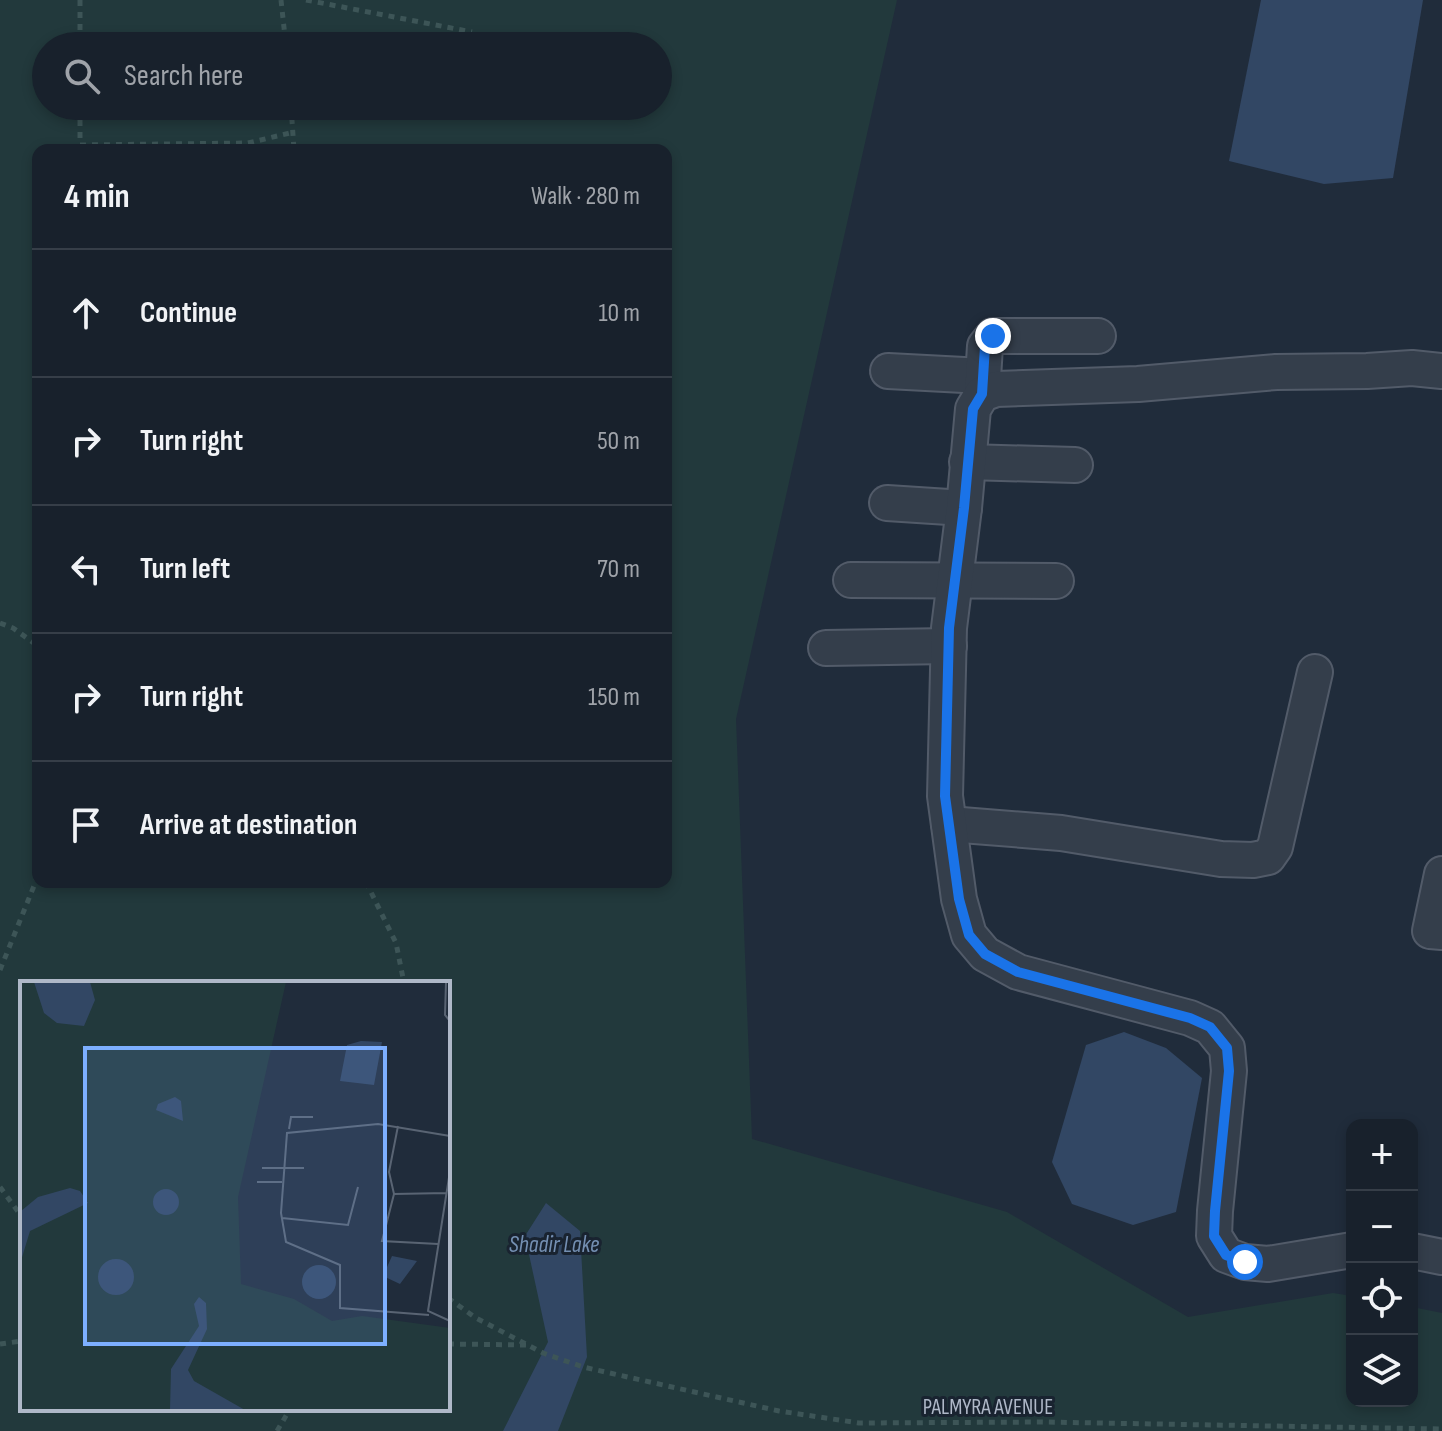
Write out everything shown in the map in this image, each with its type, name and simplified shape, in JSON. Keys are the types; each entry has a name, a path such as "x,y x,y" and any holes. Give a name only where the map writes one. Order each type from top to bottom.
{"street":[{"path":"1098,336 993,336 985,346 982,385 973,409 949,646 945,796 959,899 969,935 985,954 1018,972 1190,1018 1210,1027 1227,1048 1229,1071 1214,1236 1226,1255 1245,1262 1268,1264 1346,1251"},
{"path":"888,371 996,389 1138,384 1276,372 1412,368 1442,371"},
{"path":"967,462 1075,465"},
{"path":"887,503 964,508"},
{"path":"851,580 1056,581"},
{"path":"826,648 949,646"},
{"path":"949,824 1061,833 1221,859 1268,857 1275,847 1315,672"},
{"path":"1442,874 1430,931 1442,932"},
{"path":"1418,1252 1442,1257"}],"path":[{"path":"80,0 80,32"},
{"path":"281,0 284,32"},
{"path":"306,0 472,32"},
{"path":"80,120 80,144"},
{"path":"293,120 294,144"},
{"path":"214,144 248,143 294,132"},
{"path":"0,623 32,642"},
{"path":"0,970 33,888"},
{"path":"369,888 396,943 404,981"},
{"path":"0,1187 20,1214"},
{"name":"PALMYRA AVENUE","path":"450,1299 476,1318 543,1353 583,1367 779,1411 859,1423 1042,1422 1442,1429"},
{"path":"0,1344 20,1341"},
{"path":"450,1344 530,1345"},
{"path":"277,1431 289,1411"},
{"path":"859,1423 866,1431"}],"green space":[{"path":"0,0 897,0 736,719 752,1139 1007,1212 1188,1317 1333,1293 1346,1295 1346,1407 1418,1407 1418,1308 1442,1313 1442,1431 0,1431"}],"water":[{"path":"1261,0 1423,0 1393,178 1324,184 1229,161"},
{"path":"1124,1032 1166,1048 1202,1078 1176,1212 1133,1225 1072,1204 1052,1162 1086,1045"},
{"name":"Shadir Lake","path":"546,1203 580,1231 587,1357 558,1431 503,1431 548,1342 525,1236"}],"route":[{"path":"993,336 985,346 982,394 973,409 949,628 945,796 959,899 969,935 985,954 1018,972 1190,1018 1210,1027 1227,1048 1229,1071 1214,1236 1226,1255 1245,1262"}]}
